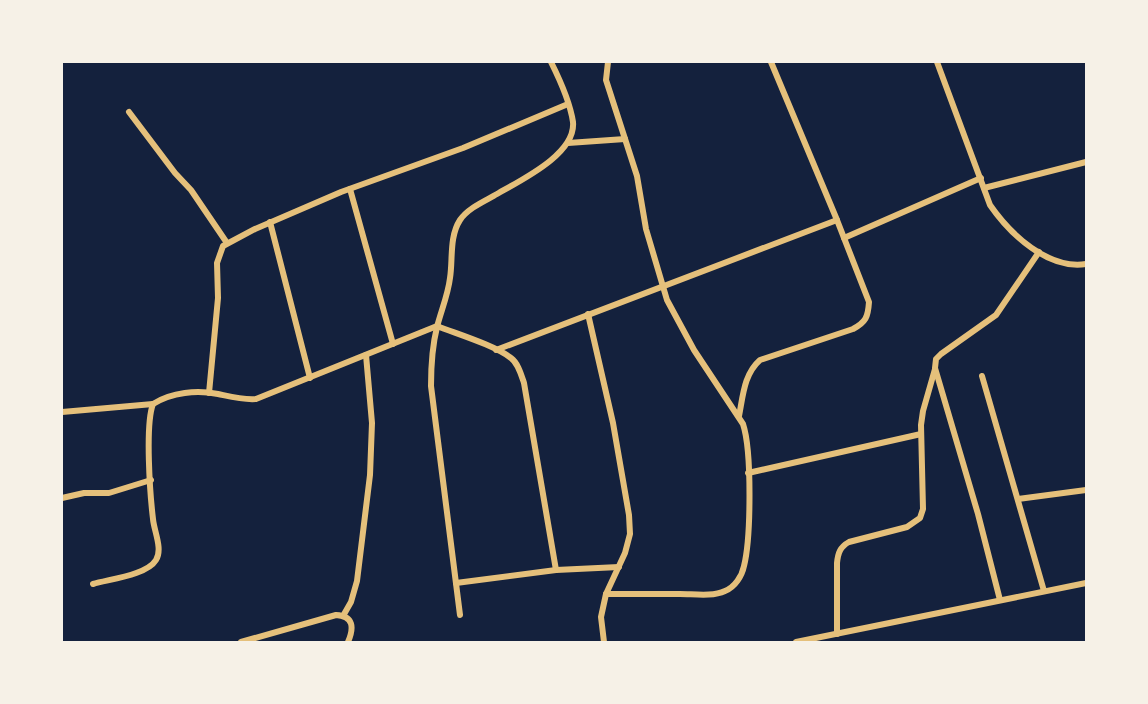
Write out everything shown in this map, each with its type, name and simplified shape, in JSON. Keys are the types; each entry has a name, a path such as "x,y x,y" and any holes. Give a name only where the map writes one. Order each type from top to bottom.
{"street":[{"path":"460,615 431,386 431,362 437,326 450,279 452,249 460,220 472,208 516,183 556,156 568,142 572,132 573,122 568,104 551,62"},
{"path":"606,594 714,594 733,587 744,565 748,528 748,438 739,416 673,314 646,229 637,176 606,80 608,62"},
{"path":"739,416 747,379 753,367 760,360 853,329 862,324 868,316 868,302 844,238 771,62"},
{"path":"938,62 990,205 999,218 1017,236 1039,252 1058,262 1078,266 1086,264"},
{"path":"209,393 218,298 217,263 223,246 270,222 350,189 463,148 568,104"},
{"path":"129,112 191,190 227,243"},
{"path":"568,142 625,139"},
{"path":"984,188 1086,162"},
{"path":"844,238 981,178"},
{"path":"350,189 393,344"},
{"path":"496,350 837,220"},
{"path":"270,222 310,378"},
{"path":"837,634 837,563 842,546 849,542 907,527 920,518 923,509 921,434 923,411 936,360 941,354 996,315 1039,252"},
{"path":"588,314 613,423 630,534 625,553 606,594 601,617 604,642"},
{"path":"62,412 153,404 177,394 209,393 246,400 256,399 437,326 512,358 524,383 556,570"},
{"path":"343,616 351,603 357,581 370,475 372,423 366,355"},
{"path":"935,368 978,514 1000,600"},
{"path":"982,376 1044,591"},
{"path":"93,584 144,570 156,560 159,554 153,519 151,480 149,422 153,404"},
{"path":"748,473 921,434"},
{"path":"62,498 84,493 109,493 151,480"},
{"path":"1018,499 1086,490"},
{"path":"456,583 556,570 619,567"},
{"path":"796,642 1086,583"},
{"path":"241,642 336,615 343,616 352,623 353,628 348,642"}]}
